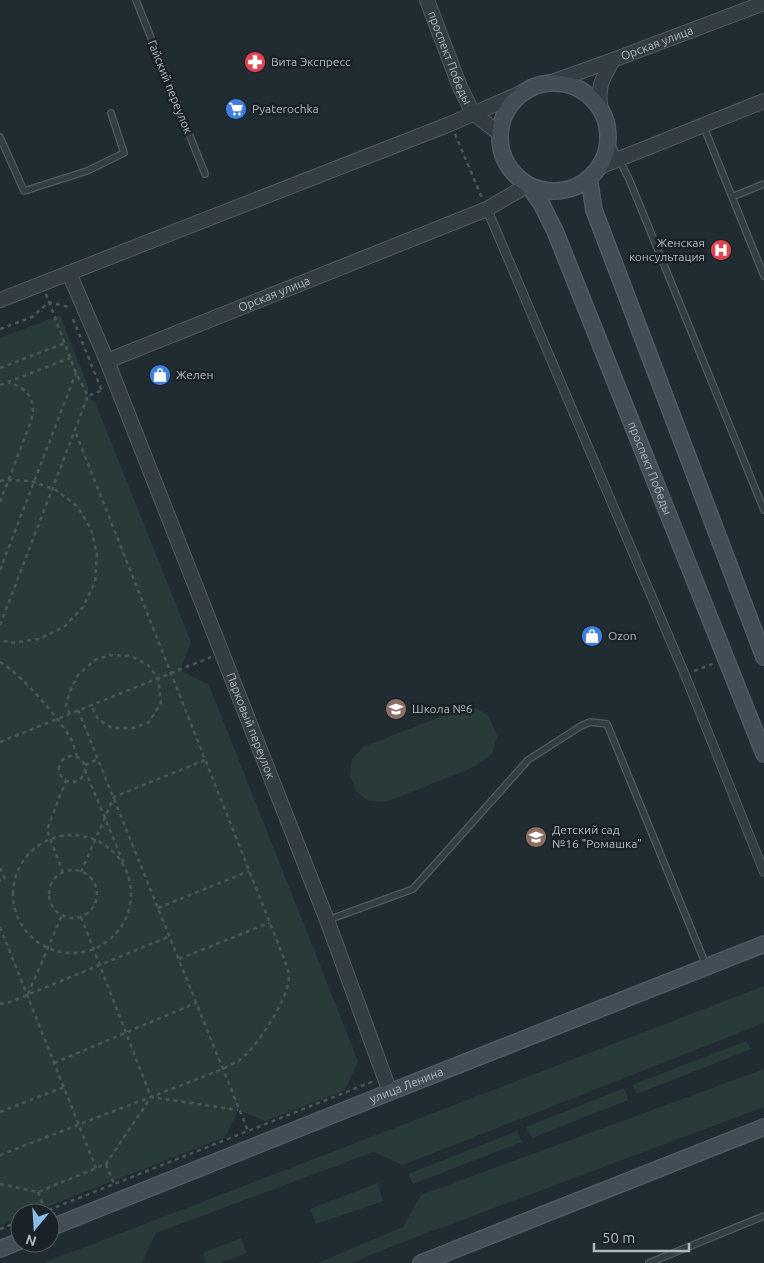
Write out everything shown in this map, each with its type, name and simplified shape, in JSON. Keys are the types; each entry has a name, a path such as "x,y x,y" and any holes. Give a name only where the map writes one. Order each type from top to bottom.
{"main road":[{"path":"559,83 579,89 588,95 596,103 606,123 608,138 606,153 594,172 578,186 566,190 553,191 528,185 516,176 507,164 501,149 500,134 505,113 515,100 528,90 538,85 549,84 559,83"},
{"path":"594,172 594,210 764,656"},
{"name":"проспект Победы","path":"528,185 541,203 555,231 764,754"},
{"name":"улица Ленина","path":"60,1224 764,944"},
{"path":"421,1263 764,1127"}],"street":[{"name":"проспект Победы","path":"427,0 460,87 473,113 500,134"},
{"name":"Орская улица","path":"549,84 764,3"},
{"path":"601,112 599,97 601,84 613,60"},
{"path":"0,300 450,124 528,90"},
{"path":"594,172 619,158 764,101"},
{"name":"Орская улица","path":"107,362 487,209 528,185"},
{"path":"487,209 685,675 764,872"},
{"path":"70,273 107,362"},
{"name":"Парковый переулок","path":"107,362 327,920 390,1092"}],"lane":[{"name":"Гайский переулок","path":"136,0 205,174"},
{"path":"0,137 24,191 87,171 124,153 111,113"},
{"path":"703,125 764,276"},
{"path":"608,138 629,179 764,510"},
{"path":"732,197 764,184"},
{"path":"327,920 413,889 528,760 590,722 606,724 706,967"},
{"path":"649,1263 764,1216"}],"path":[{"path":"450,124 487,209"},
{"path":"0,624 88,396 76,373 41,283"},
{"path":"0,329 32,317 49,302"},
{"path":"49,302 69,307 102,391"},
{"path":"0,368 65,343"},
{"path":"0,385 70,358"},
{"path":"0,570 76,373"},
{"path":"0,502 34,412 27,392 8,382"},
{"path":"88,396 116,385"},
{"path":"0,1155 223,1069 241,1059 259,1039 277,1011 289,976 270,922 75,431"},
{"path":"0,481 31,481 56,490 77,506 91,529 97,555 95,582 83,607 64,627 39,639 12,642 0,640"},
{"path":"0,742 221,653"},
{"path":"70,714 66,706 70,691 78,675 95,660 110,656 131,656 148,665 158,678 161,703 149,722 133,728 112,728 98,719 91,705"},
{"path":"0,662 27,685 56,719 71,739 77,756"},
{"path":"78,710 248,1131"},
{"path":"86,770 82,778 78,781 70,782 60,774 59,770 61,762 68,756 81,758 85,765 127,870 132,889 130,908 123,926 110,941 94,950 74,954 54,951 36,942 23,928 14,910 12,890 17,871 27,854 43,842 61,835 81,835 100,842 116,854 127,870"},
{"path":"85,765 98,759"},
{"path":"81,872 114,797 205,760"},
{"path":"63,873 47,830 66,780"},
{"path":"0,868 5,879 0,881"},
{"path":"158,908 249,871"},
{"path":"81,872 87,875 96,888 95,904 90,911 81,917 68,918 55,910 51,904 50,888 53,881 63,873 81,872"},
{"path":"27,995 62,915"},
{"path":"81,917 151,1097"},
{"path":"179,959 270,922"},
{"path":"0,927 96,1168"},
{"path":"0,1004 10,1002 170,936"},
{"path":"54,1063 196,1003"},
{"path":"60,1205 385,1077"},
{"path":"0,1112 64,1086"},
{"path":"151,1097 238,1110"},
{"path":"0,1184 38,1192 106,1164 151,1097"},
{"path":"106,1164 114,1184"},
{"path":"38,1192 42,1203"}],"green space":[{"path":"60,315 88,386 88,396 95,402 191,642 180,670 209,685 358,1061 345,1090 266,1121 238,1110 225,1137 57,1203 10,1203 10,1221 0,1225 0,338"},
{"path":"476,708 489,716 497,736 493,753 476,766 386,802 369,801 356,791 350,776 352,759 365,746 455,711"},
{"path":"764,986 764,1023 403,1165 373,1152 156,1233 142,1263 43,1263"},
{"path":"746,1041 751,1049 637,1094 632,1085"},
{"path":"764,1069 764,1107 351,1263 318,1263 403,1227 421,1195"},
{"path":"624,1088 628,1100 532,1138 526,1127"},
{"path":"517,1131 522,1142 413,1184 408,1174"},
{"path":"378,1183 383,1201 316,1224 310,1209"},
{"path":"241,1238 247,1253 219,1263 206,1263 203,1253"}],"place":[{"name":"Вита Экспресс","path":"255,62"},
{"name":"Pyaterochka","path":"236,109"},
{"name":"Женская консультация","path":"721,250"},
{"name":"Желен","path":"160,375"},
{"name":"Ozon","path":"592,636"},
{"name":"Школа №6","path":"396,709"},
{"name":"Детский сад №16 \"Ромашка\"","path":"536,837"}]}
